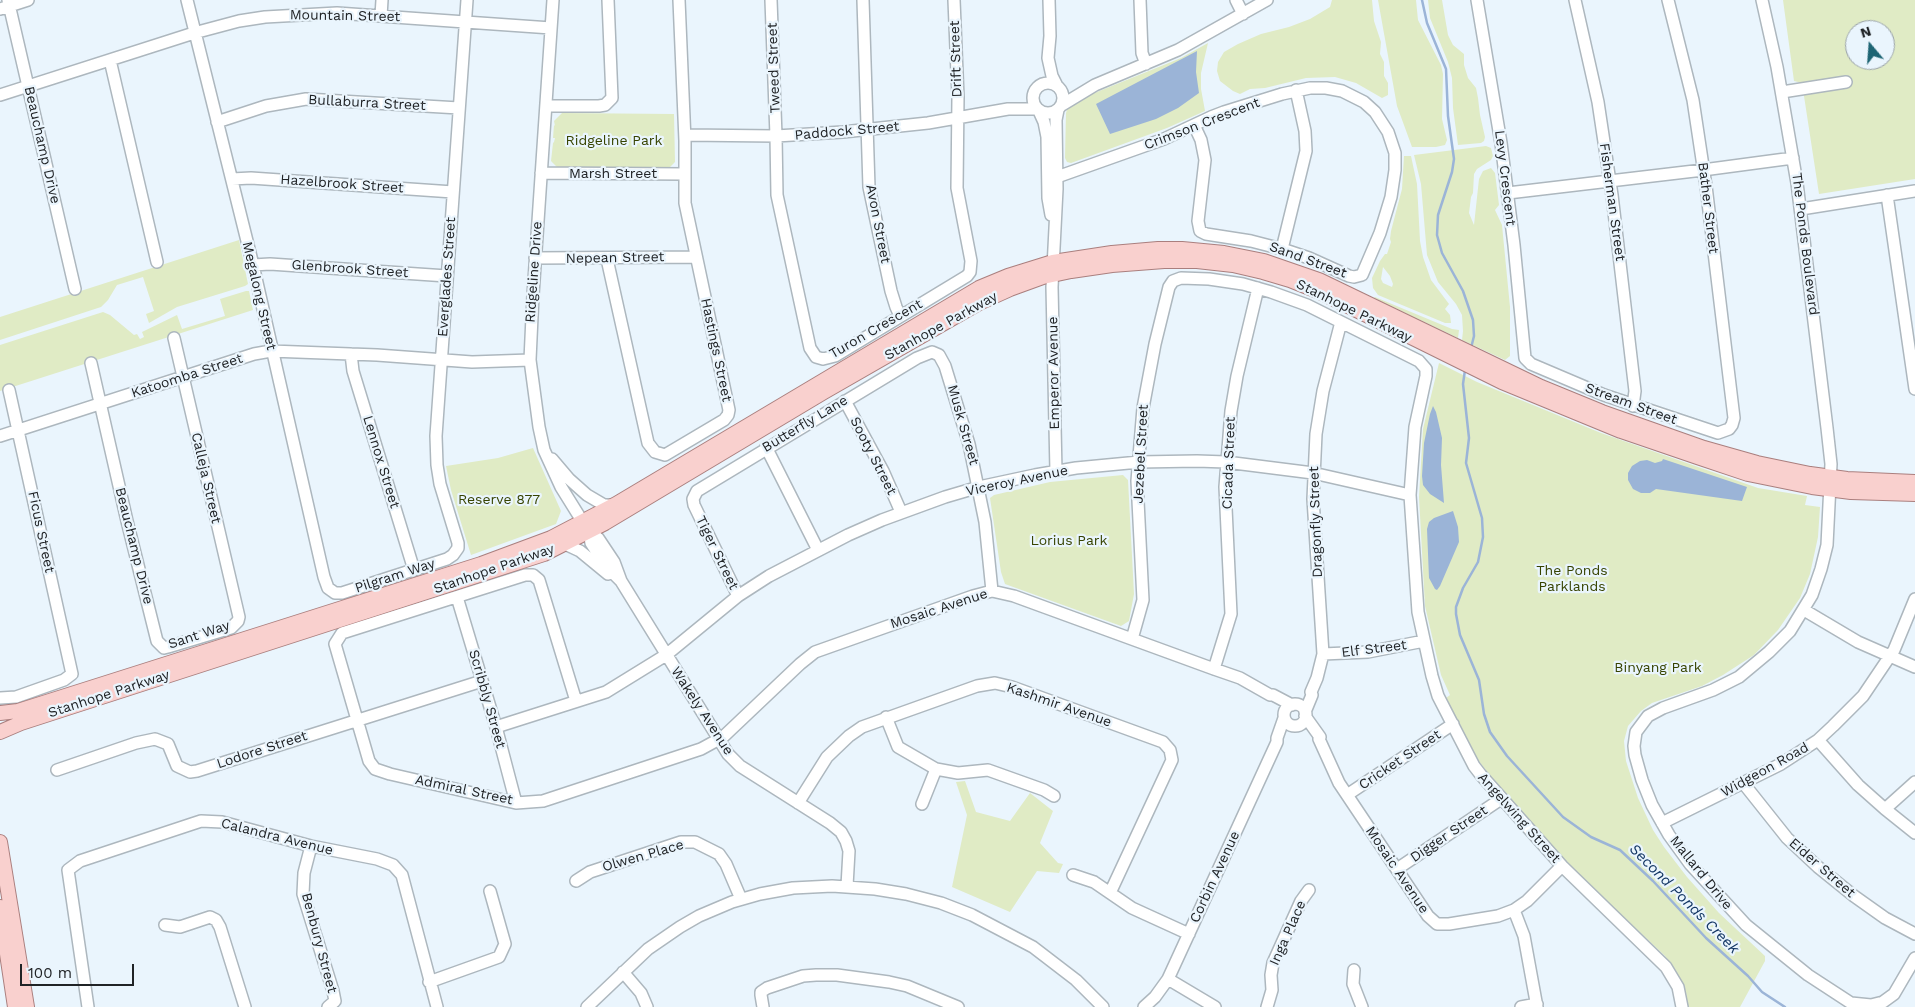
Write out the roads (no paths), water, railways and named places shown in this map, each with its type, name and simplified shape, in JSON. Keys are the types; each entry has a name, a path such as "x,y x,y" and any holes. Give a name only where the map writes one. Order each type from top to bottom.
{"main road":[{"name":"Stanhope Parkway","path":"0,732 22,722 504,568 565,544 616,504 979,288 1008,276 1052,268 1090,268 1164,261 1197,261 1233,265 1262,272 1309,288 1451,351 1621,431 1726,468 1778,481 1830,483 1915,482"},
{"name":"Stanhope Parkway","path":"0,713 18,711 472,567 551,538 585,528 958,314 994,295 1034,280 1052,268"},
{"name":"Stanhope Parkway","path":"1830,483 1915,494"},
{"path":"0,842 27,1007"},
{"path":"0,907 15,1007"}],"street":[{"path":"6,5 28,0"},
{"name":"Megalong Street","path":"187,0 253,265 271,351 324,577 331,591"},
{"path":"381,16 382,0"},
{"name":"Everglades Street","path":"457,551 458,543 440,484 436,436 467,0"},
{"name":"Ridgeline Drive","path":"553,0 535,258 530,360 544,450 564,493 585,528"},
{"path":"546,106 598,106 605,105 610,100 613,93 608,0"},
{"name":"Hastings Street","path":"607,258 648,443 652,450 661,455 669,453 724,420 729,412 685,203 685,135 679,0"},
{"name":"Tweed Street","path":"771,0 776,136"},
{"name":"Avon Street","path":"863,0 869,187 891,291 900,316"},
{"name":"Drift Street","path":"954,0 958,118"},
{"path":"1049,0 1050,36 1048,58 1052,76 1064,99 1060,108"},
{"path":"1140,0 1142,53 1146,64"},
{"path":"1236,0 1243,14"},
{"path":"1038,110 1050,113 1090,87 1178,50 1266,0"},
{"name":"Levy Crescent","path":"1477,0 1508,194 1525,358"},
{"name":"Fisherman Street","path":"1576,0 1598,102 1610,181 1636,391 1633,406"},
{"name":"Bather Street","path":"1668,0 1690,87 1703,170 1734,418"},
{"name":"The Ponds Boulevard","path":"1762,0 1782,92 1801,209 1827,428 1830,483"},
{"name":"Beauchamp Drive","path":"6,5 28,87 75,290"},
{"name":"Mountain Street","path":"0,95 194,33 239,21 288,15 337,13 551,28"},
{"path":"1048,58 1033,101 1046,127 1048,198 1054,225"},
{"path":"110,60 157,262"},
{"path":"1782,92 1846,82"},
{"path":"1035,91 1046,83 1059,88 1090,87"},
{"name":"Crimson Crescent","path":"1057,177 1164,139 1224,112 1296,90 1326,88 1350,95 1364,102 1375,112 1384,125 1392,140 1395,162 1391,198 1380,233 1365,272 1358,276"},
{"path":"1282,249 1306,151 1305,131 1296,90"},
{"name":"Paddock Street","path":"1008,109 1026,99 1035,91"},
{"name":"Bullaburra Street","path":"217,122 266,106 306,99 459,108"},
{"name":"Emperor Avenue","path":"1056,472 1052,268 1057,177 1056,120 1060,108"},
{"name":"Paddock Street","path":"685,135 776,136 868,130 1008,109 1038,110"},
{"name":"Turon Crescent","path":"776,136 777,195 810,348 813,354 820,359 831,358 967,276 971,270 971,261 957,194 958,118"},
{"name":"Sand Street","path":"1194,125 1201,140 1204,155 1198,221 1200,231 1206,234 1252,241 1282,249 1309,258 1349,276 1358,276"},
{"path":"1508,194 1793,158"},
{"name":"Marsh Street","path":"541,173 684,174"},
{"name":"Hazelbrook Street","path":"232,179 251,178 453,192"},
{"path":"1801,209 1915,191"},
{"path":"1887,195 1915,389"},
{"name":"Nepean Street","path":"535,258 696,257"},
{"name":"Glenbrook Street","path":"253,265 270,264 447,276"},
{"name":"Jezebel Street","path":"1132,639 1143,600 1138,501 1143,408 1155,344 1169,288 1173,280 1182,278 1226,281 1258,288"},
{"path":"1258,288 1296,300 1342,322"},
{"name":"Cicada Street","path":"1214,669 1231,614 1225,492 1226,462 1234,391 1258,288"},
{"name":"Angelwing Street","path":"1342,322 1418,361 1426,369 1425,384 1415,427 1410,495 1418,612 1438,696 1474,766 1501,799 1562,866 1666,967 1678,987 1682,1007"},
{"name":"Dragonfly Street","path":"1305,714 1323,654 1313,498 1313,473 1319,408 1342,322"},
{"name":"Calleja Street","path":"174,338 239,617"},
{"name":"Katoomba Street","path":"0,436 254,354 271,351 483,362 530,360"},
{"name":"Butterfly Lane","path":"696,510 693,499 699,488 920,356 934,353"},
{"name":"Musk Street","path":"934,353 942,360 967,436 979,487 992,591"},
{"name":"Lennox Street","path":"351,354 353,370 414,570"},
{"name":"Stream Street","path":"1525,358 1531,364 1633,406 1718,434 1729,429 1734,422 1734,418"},
{"name":"Beauchamp Drive","path":"91,363 157,641"},
{"name":"Ficus Street","path":"0,698 16,697 64,680 72,674 10,390"},
{"name":"Sooty Street","path":"845,401 883,471 901,512"},
{"path":"766,447 818,550"},
{"path":"544,450 569,479 587,495 604,506 616,504"},
{"name":"Viceroy Avenue","path":"496,727 606,692 666,655 738,596 768,576 818,550 901,512 979,487 1056,472 1139,462 1226,462 1313,473 1410,495"},
{"name":"Mallard Drive","path":"1830,483 1827,545 1824,558 1814,589 1804,610 1790,631 1739,677 1713,690 1663,708 1648,716 1640,726 1635,739 1636,760 1648,798 1662,824 1699,876 1746,925 1792,964 1846,1000 1863,1006 1877,1004 1889,998 1898,989 1915,958"},
{"name":"Tiger Street","path":"696,510 738,596"},
{"name":"Wakely Avenue","path":"585,528 591,542 606,566 621,581 728,754 740,766 836,827 844,836 848,851 847,886"},
{"path":"565,544 580,551 606,573 621,581"},
{"name":"Pilgram Way","path":"331,591 342,593 447,559 457,551"},
{"path":"356,719 335,648 338,638 342,633 525,575 533,575 539,580 576,701"},
{"name":"Mosaic Avenue","path":"718,740 815,652 992,591 1014,596 1214,669 1294,705"},
{"name":"Scribbly Street","path":"457,596 496,727 516,803"},
{"name":"Widgeon Road","path":"1662,824 1744,784 1781,764 1818,740 1862,696 1890,656 1904,629 1915,599"},
{"path":"1804,610 1858,642 1915,667"},
{"name":"Sant Way","path":"157,641 164,648 168,647 231,628 238,621 239,617"},
{"name":"Elf Street","path":"1323,654 1368,652 1424,641"},
{"name":"Lodore Street","path":"57,770 136,743 155,739 168,744 177,766 190,772 197,771 482,680"},
{"name":"Kashmir Avenue","path":"798,802 822,763 854,731 869,723 977,686 995,684 1012,687 1167,745 1172,754 1172,760 1110,893"},
{"path":"1311,692 1287,708 1284,716 1288,724 1296,726 1319,740"},
{"name":"Mosaic Avenue","path":"1270,695 1284,716"},
{"path":"1294,705 1301,707 1305,714 1303,722 1296,726"},
{"name":"Mosaic Avenue","path":"1305,714 1320,736 1319,740 1326,751 1334,774 1347,795 1428,916 1437,924 1443,925 1498,916 1514,910 1527,901 1562,866"},
{"name":"Corbin Avenue","path":"1277,742 1276,738 1284,716"},
{"path":"886,717 898,747 936,769 958,773 988,770 1044,790 1054,796"},
{"name":"Admiral Street","path":"356,719 369,761 375,769 516,803 543,801 691,753 718,740"},
{"name":"Cricket Street","path":"1347,795 1453,724"},
{"name":"Corbin Avenue","path":"1144,1007 1155,997 1168,979 1277,742 1296,726"},
{"path":"1818,740 1858,785 1885,810 1915,833"},
{"path":"922,804 936,769"},
{"path":"1885,810 1915,782"},
{"name":"Eider Street","path":"1744,784 1787,838 1818,867 1884,918 1915,934"},
{"name":"Digger Street","path":"1397,869 1501,799"},
{"name":"Calandra Avenue","path":"88,1007 68,870 80,861 201,820 222,822 311,846 377,859 393,865 402,875 437,1007"},
{"name":"Olwen Place","path":"576,882 590,872 681,842 695,842 719,854 726,864 741,899"},
{"name":"Benbury Street","path":"311,846 304,873 303,894 333,991 335,1001 328,1007"},
{"path":"1073,875 1087,878 1132,908 1189,934"},
{"path":"587,1007 648,949 680,927 711,911 741,899 771,891 793,888 847,886 894,892 926,899 958,909 986,921 1012,934 1047,957 1076,980 1103,1007"},
{"name":"Inga Place","path":"1267,1007 1272,990 1272,963 1301,900 1308,890"},
{"path":"429,982 499,957 505,944 490,891"},
{"path":"1514,910 1524,936 1537,1006 1522,1007"},
{"path":"165,926 180,927 210,917 216,920 220,926 245,1007"},
{"path":"1354,970 1353,984 1362,1007"},
{"path":"623,972 641,993 647,1007"},
{"path":"763,1007 761,995 767,988 803,976 816,975 889,982 907,986 958,1007"},
{"path":"1168,979 1215,1007"}],"water":[{"path":"1197,51 1196,72 1199,93 1178,108 1156,119 1110,134 1096,104"},
{"path":"1433,406 1442,438 1441,465 1444,503 1430,494 1423,485 1424,443"},
{"path":"1663,459 1747,487 1742,501 1656,489 1650,493 1641,493 1633,489 1628,480 1628,473 1632,466 1640,461 1647,460 1655,463"},
{"path":"1453,511 1458,527 1459,542 1437,590 1429,578 1427,529 1429,522 1434,518"}],"waterway":[{"name":"Second Ponds Creek","path":"1422,0 1427,23 1446,69 1448,116 1454,159 1452,172 1438,215 1437,235 1442,253 1463,291 1473,320 1474,336 1471,348"},
{"name":"Second Ponds Creek","path":"1465,370 1463,384 1469,438 1466,463 1482,518 1483,537 1478,562 1463,588 1456,607 1456,614 1460,635 1479,680 1484,714 1490,732 1507,756 1563,817 1591,837 1620,850 1762,992 1785,1007"}],"park label":[{"name":"Ridgeline Park","path":"614,141"},
{"name":"Reserve 877","path":"499,500"},
{"name":"Lorius Park","path":"1069,541"},
{"name":"The Ponds Parklands","path":"1572,580"},
{"name":"Binyang Park","path":"1658,668"}]}
